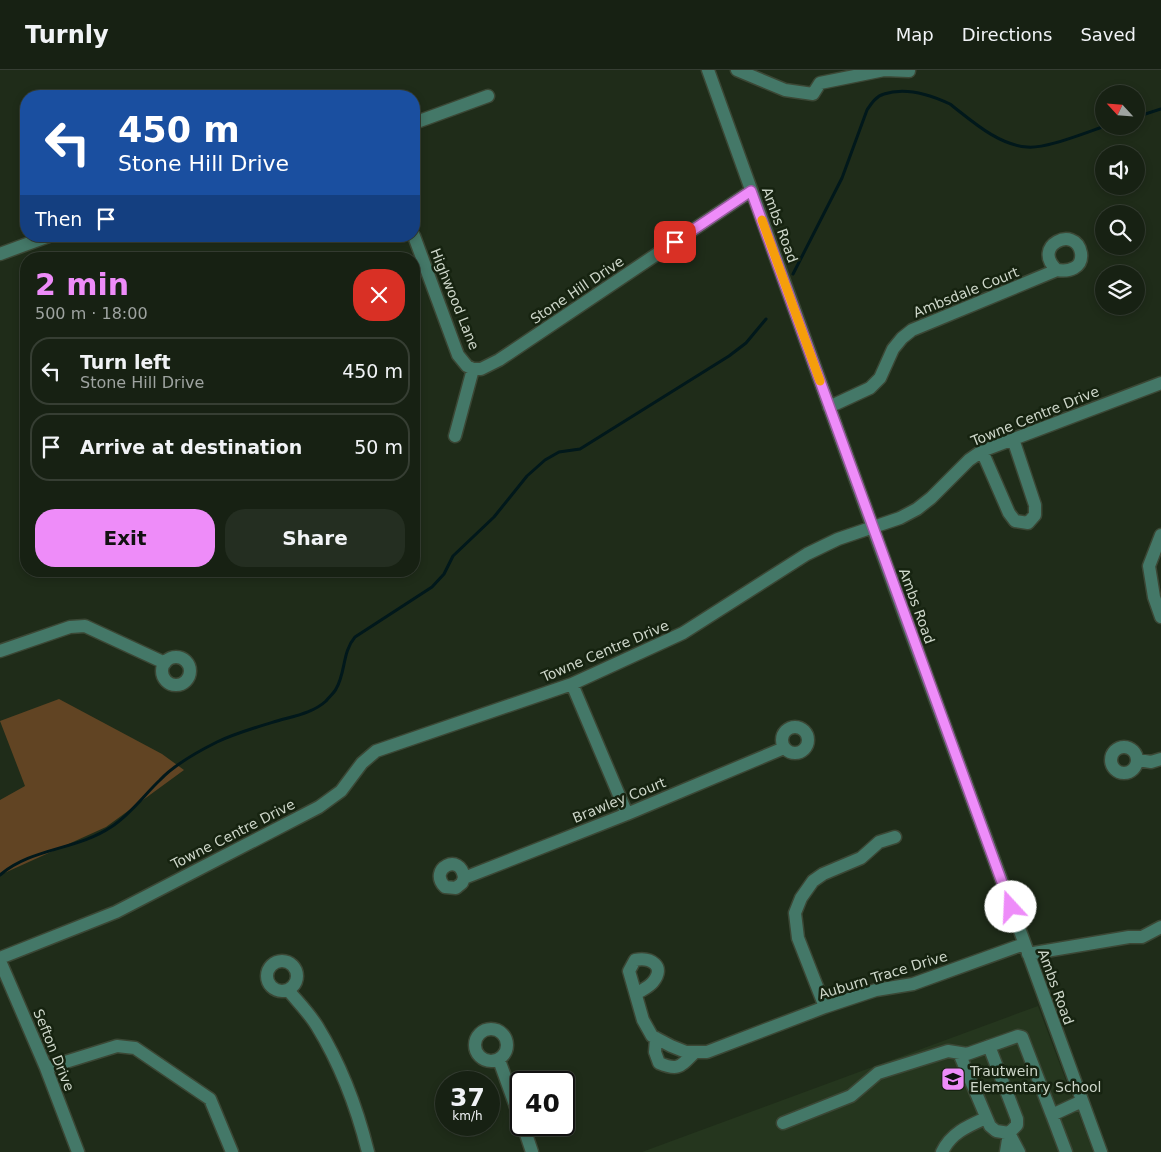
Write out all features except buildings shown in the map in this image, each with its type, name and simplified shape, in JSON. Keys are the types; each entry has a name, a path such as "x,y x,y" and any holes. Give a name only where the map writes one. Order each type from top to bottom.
{"street":[{"name":"Ambs Road","path":"708,70 1100,1152"},
{"path":"738,70 785,90 813,94 820,83 884,70 909,71"},
{"path":"420,121 488,96"},
{"name":"Stone Hill Drive","path":"473,369 481,369 499,360 751,191"},
{"path":"0,254 33,242"},
{"name":"Highwood Lane","path":"420,252 458,355 467,366 473,369"},
{"name":"Ambsdale Court","path":"829,407 870,388 880,378 893,349 912,330 1057,270"},
{"path":"455,436 473,369"},
{"name":"Towne Centre Drive","path":"0,959 116,912 319,807 342,791 362,763 376,751 572,684 683,634 807,554 838,540 900,518 917,509 931,498 969,460 982,452 1161,383"},
{"path":"982,452 1009,513 1015,521 1028,523 1035,515 1035,505 1012,439"},
{"path":"1161,535 1149,566 1154,597 1161,617"},
{"path":"0,651 70,627 85,626 165,663"},
{"path":"572,684 628,814"},
{"name":"Brawley Court","path":"464,878 628,814 784,748"},
{"path":"1138,760 1151,762 1161,759"},
{"path":"825,1007 798,938 795,913 801,898 813,881 823,874 861,858 879,842 895,837"},
{"name":"Auburn Trace Drive","path":"636,994 643,1020 652,1036 670,1046 694,1053 707,1052 825,1007 876,990 913,984 1026,949 1142,937 1161,927"},
{"name":"Sefton Drive","path":"0,959 46,1068 78,1152"},
{"path":"288,990 316,1025 334,1056 359,1116 368,1152"},
{"path":"783,1123 852,1096 878,1073 948,1051 967,1054 1018,1036 1022,1037 1066,1152"},
{"name":"Auburn Trace Drive","path":"656,1038 655,1052 659,1063 672,1068 681,1066 694,1053"},
{"path":"46,1068 118,1046 135,1048 210,1099 232,1152"},
{"path":"989,1046 1017,1118 1017,1125 1009,1133 1006,1152"},
{"path":"959,1053 990,1126 996,1132 1009,1133"},
{"path":"499,1060 510,1090"},
{"path":"1052,1115 1082,1101"},
{"path":"942,1152 948,1140 962,1129 986,1118"},
{"path":"1009,1133 1020,1152"},
{"path":"526,1136 532,1152"}],"shaded area":[{"path":"59,699 162,754 184,770 106,827 0,875 0,800 25,786 0,721"},
{"name":"Trautwein Elementary School","path":"1038,1006 1093,1152 642,1152"}],"waterway":[{"path":"793,274 842,178 867,110 874,100 881,95 900,91 918,93 935,98 950,104 976,125 996,137 1006,142 1027,147 1056,143 1095,130"},
{"path":"1145,114 1161,109"},
{"path":"0,875 26,859 98,835 124,817 172,769 210,746 239,733 303,714 321,705 336,689 348,649 355,637 432,587 444,574 453,556 494,517 527,476 545,460 559,452 580,449 729,356 746,343 766,319"}],"slow traffic":[{"path":"762,220 820,381"}],"place":[{"name":"Trautwein Elementary School","path":"953,1079"}],"route":[{"path":"675,242 751,191 1011,907"}]}
